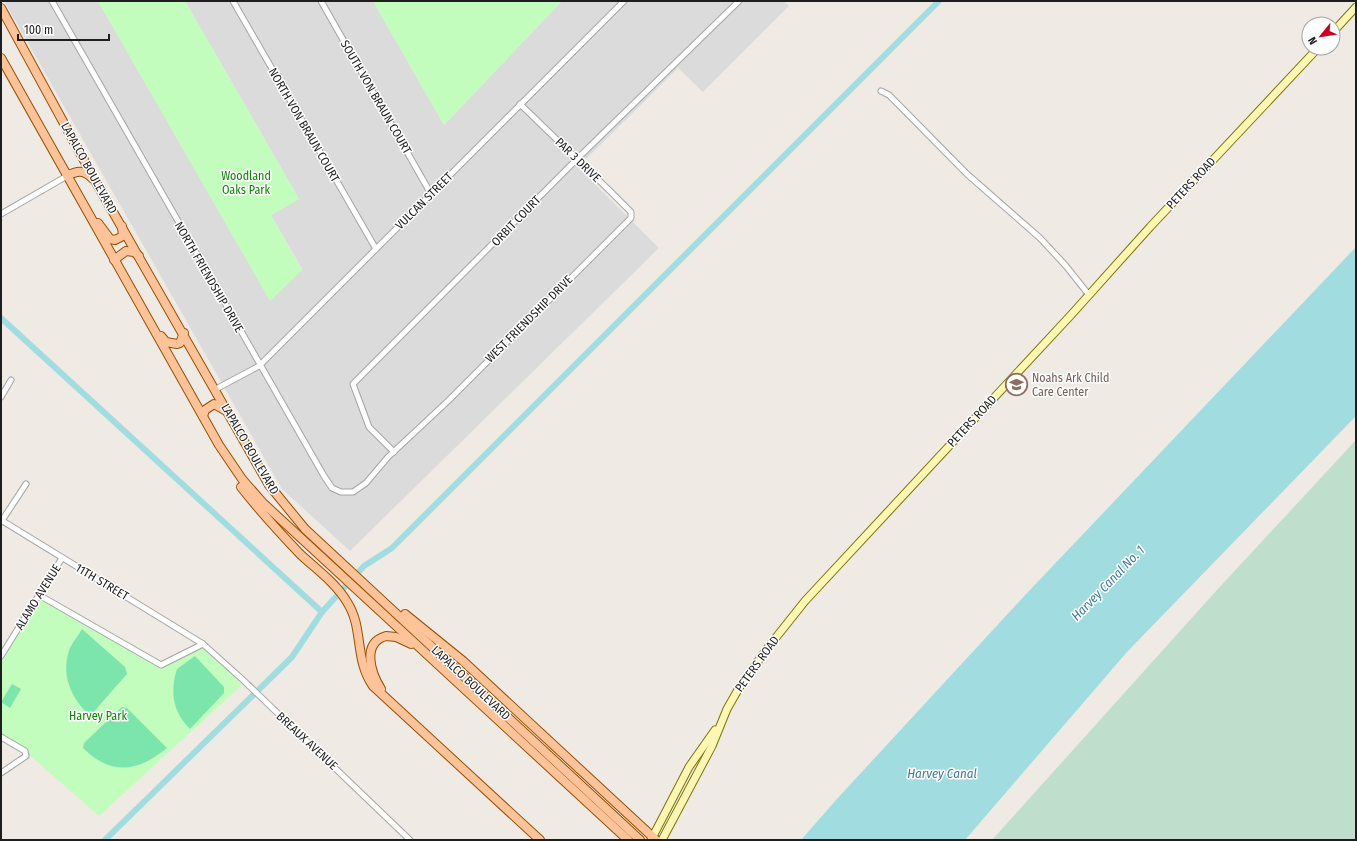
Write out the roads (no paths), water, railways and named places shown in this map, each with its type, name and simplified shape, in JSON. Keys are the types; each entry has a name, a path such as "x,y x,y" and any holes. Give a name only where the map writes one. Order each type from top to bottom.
{"main road":[{"path":"1341,23 1356,7"},
{"name":"LAPALCO BOULEVARD","path":"1,8 98,184 216,389 269,485 280,500 305,529 348,568 628,840"},
{"name":"PETERS ROAD","path":"662,840 709,751 739,688 766,650 805,601 1311,56"},
{"name":"LAPALCO BOULEVARD","path":"1,58 219,445 242,479 257,497 421,649 475,693 640,840"},
{"path":"67,176 76,171 82,171 88,174 98,184"},
{"path":"79,198 110,239 115,240 121,238 122,226"},
{"path":"114,260 126,251 134,252 140,257"},
{"path":"147,318 166,342 170,344 180,343 184,333"},
{"path":"203,416 205,410 214,404 228,412"},
{"path":"219,445 223,458 246,493 299,553 332,584 348,602 356,624 362,666 373,686 540,840"},
{"path":"364,584 451,650 653,839"},
{"path":"387,698 377,683 372,667 370,651 374,644 382,637 391,636 402,639 421,649"},
{"name":"PETERS ROAD","path":"653,839 689,767 723,719"}],"street":[{"name":"NORTH FRIENDSHIP DRIVE","path":"52,1 260,366 332,488 341,492 353,492 366,483 388,457"},
{"name":"NORTH VON BRAUN COURT","path":"233,1 376,249"},
{"name":"SOUTH VON BRAUN COURT","path":"321,1 431,194"},
{"name":"VULCAN STREET","path":"216,389 260,366 624,1"},
{"name":"ORBIT COURT","path":"394,452 369,427 353,384 578,158 739,1"},
{"path":"881,91 889,95 967,174 1040,238 1066,266 1089,295"},
{"name":"PAR 3 DRIVE","path":"520,104 578,158 631,212 631,218"},
{"path":"1,214 67,176"},
{"name":"WEST FRIENDSHIP DRIVE","path":"388,457 427,421 631,218"},
{"path":"1,397 11,380"},
{"path":"1,521 26,484"},
{"name":"11TH STREET","path":"1,521 203,644"},
{"name":"ALAMO AVENUE","path":"1,656 62,558"},
{"path":"39,595 161,666 203,644"},
{"name":"BREAUX AVENUE","path":"203,644 242,679 410,840"},
{"path":"1,737 25,751 26,756 1,773"}],"water":[{"name":"Harvey Canal","path":"1356,247 1356,416 1127,652 965,840 801,840 1028,592"}],"waterway":[{"path":"105,840 292,657 322,612 364,566 392,548 939,1"},
{"path":"1,318 322,612"}],"place":[{"name":"Noahs Ark Child Care Center","path":"1017,385"}],"park label":[{"name":"Woodland Oaks Park","path":"246,183"},
{"name":"Harvey Park","path":"98,716"}],"water label":[{"name":"Harvey Canal No. 1","path":"1108,583"}]}
